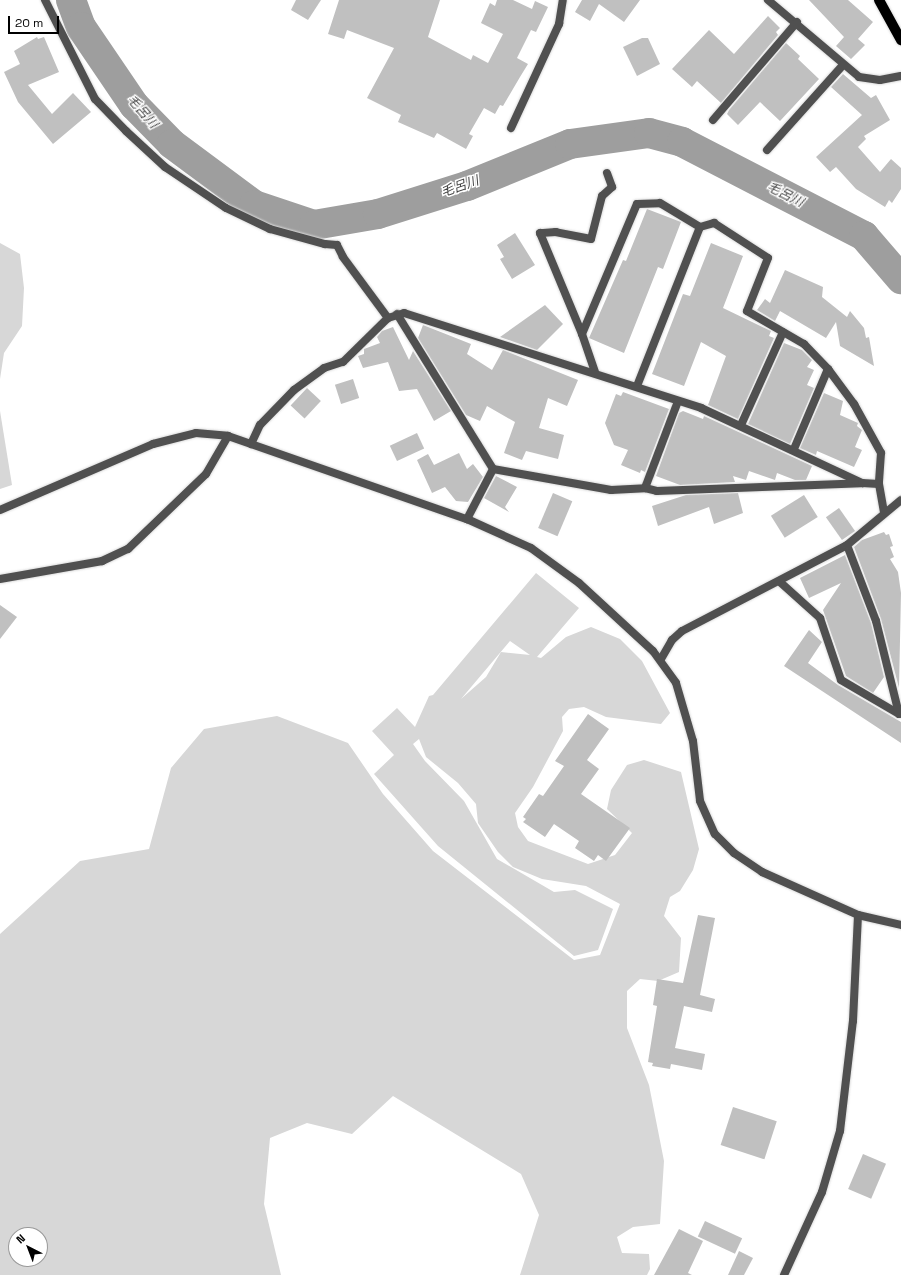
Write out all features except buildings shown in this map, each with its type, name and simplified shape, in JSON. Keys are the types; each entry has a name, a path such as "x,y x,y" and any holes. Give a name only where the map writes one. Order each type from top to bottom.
{"main road":[{"path":"879,0 901,40"}],"street":[{"path":"45,0 95,99 126,131 165,167 226,208 270,229 325,244 337,245 343,257 388,318"},
{"path":"511,128 559,24 563,0"},
{"path":"768,0 797,22 843,65 859,77 880,80 901,76"},
{"path":"713,120 797,22"},
{"path":"767,150 843,65"},
{"path":"595,372 582,334 540,234 556,232 591,239 602,196 612,187 607,173"},
{"path":"582,334 637,204 660,203 700,227 714,223 768,258 747,311 804,344 828,369 854,404 881,453 879,484 884,513"},
{"path":"637,386 700,227"},
{"path":"251,444 260,425 282,401 311,376 343,362 356,353 388,318 404,313 595,372 678,401 741,425 794,449 862,483"},
{"path":"397,314 493,469 611,490 645,488 657,491 862,483 879,484"},
{"path":"741,425 783,332"},
{"path":"794,449 828,369"},
{"path":"645,488 678,401"},
{"path":"0,510 153,444 196,433 228,436 467,519 531,548 579,583 661,659 676,683 693,741 700,801 715,834 734,853 762,872 858,915 901,925"},
{"path":"0,579 102,562 128,549 206,474 228,436"},
{"path":"467,519 493,469"},
{"path":"661,659 672,640 682,631 780,582 847,545 898,501"},
{"path":"780,582 820,618 841,680 899,714 876,621 847,545"},
{"path":"784,1275 822,1192 840,1131 853,1021 858,915"}],"shaded area":[{"path":"0,243 20,254 24,288 22,326 4,353 0,379"},
{"path":"0,411 12,485 0,489"},
{"path":"536,573 579,608 537,657 541,658 566,637 591,627 620,639 642,661 670,713 661,724 606,717 584,707 569,709 562,717 563,731 533,787 515,813 518,827 528,841 588,864 615,855 632,833 607,809 611,790 627,765 644,760 681,772 699,849 693,870 680,891 670,897 664,916 681,938 679,972 658,981 640,979 627,991 627,1028 649,1085 664,1161 660,1224 633,1227 617,1237 622,1253 649,1254 650,1269 647,1275 520,1275 539,1215 521,1174 393,1096 352,1134 307,1123 270,1138 264,1204 281,1275 0,1275 0,934 80,861 149,849 171,768 204,729 277,716 348,743 383,794 433,851 574,960 600,955 620,904 586,886 542,879 513,867 498,852 478,823 476,804 458,783 426,757 419,739 413,744 425,761 464,801 497,859 554,892 575,890 613,909 598,950 574,956 438,846 374,774 394,755 372,731 397,708 415,727 429,696 433,695","holes":["510,641 530,655 501,652 486,677 461,699"]}],"waterway":[{"name":"毛呂川","path":"71,0 81,27 134,105 172,144 254,205 314,225 378,214 467,186 570,144 649,133 682,142 864,236 901,279"}]}
